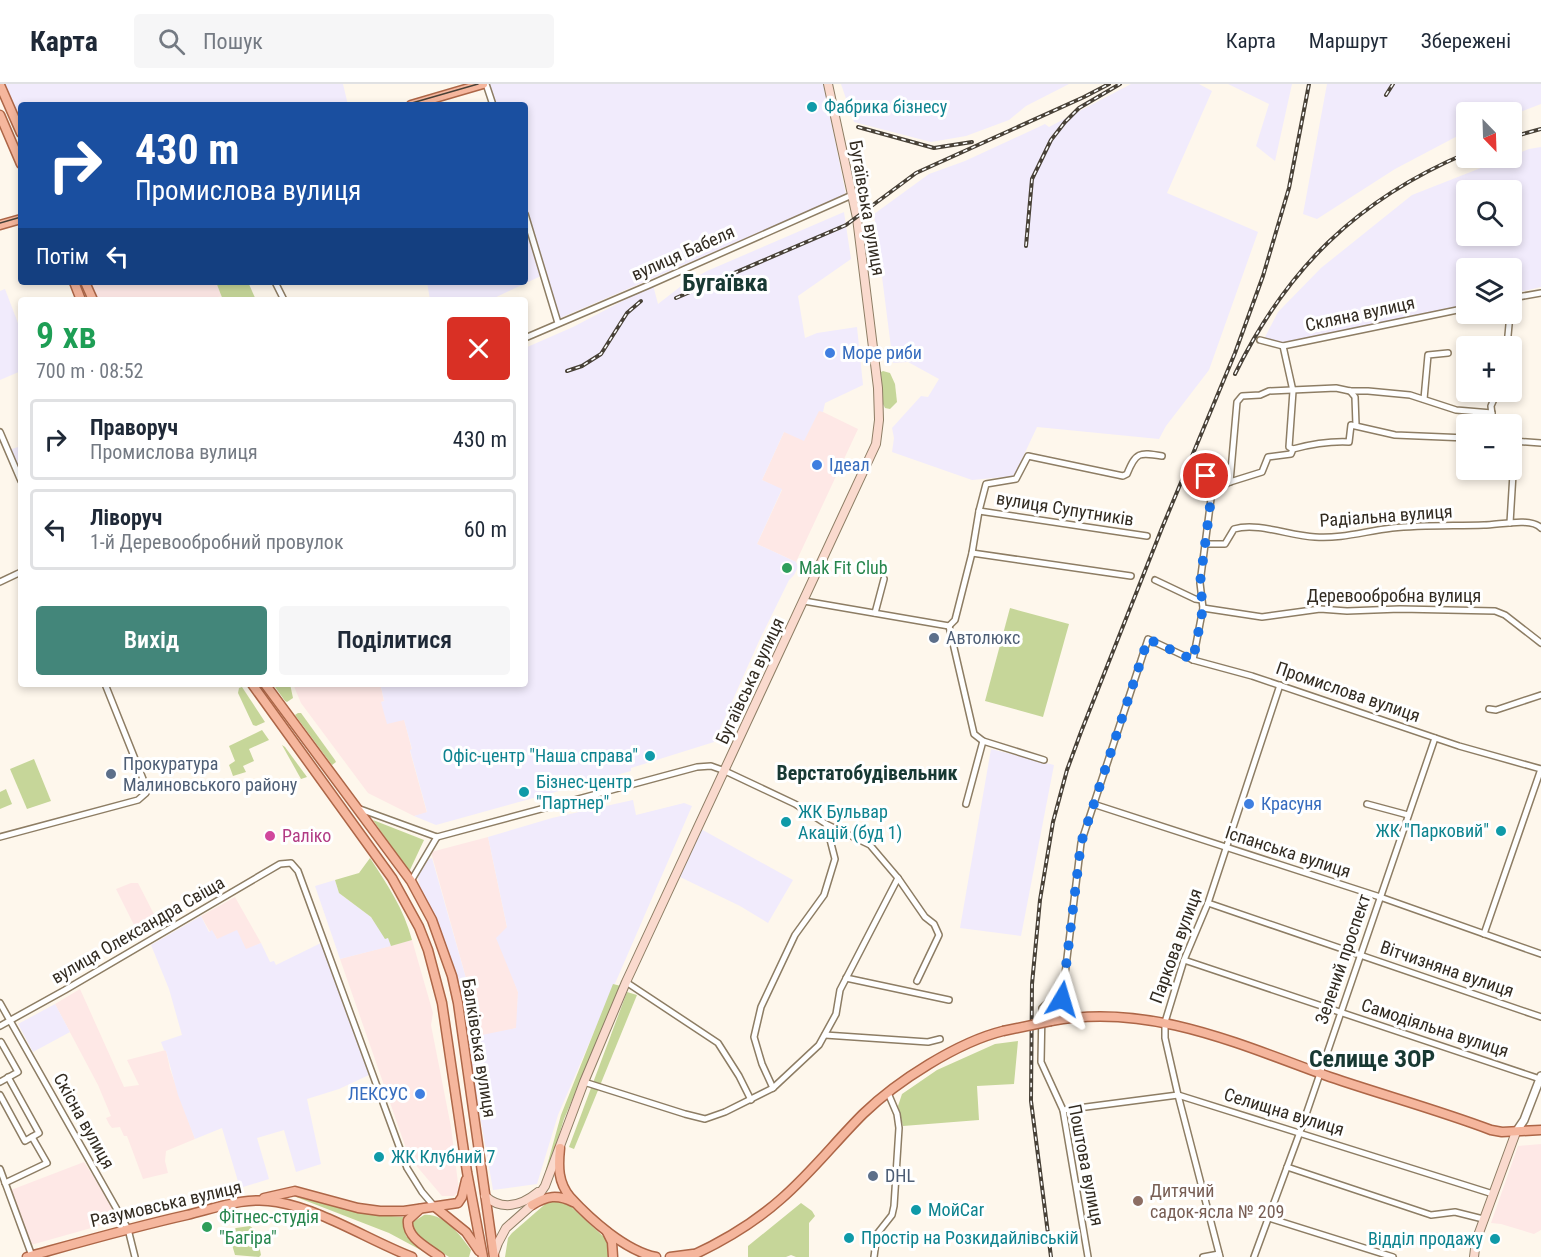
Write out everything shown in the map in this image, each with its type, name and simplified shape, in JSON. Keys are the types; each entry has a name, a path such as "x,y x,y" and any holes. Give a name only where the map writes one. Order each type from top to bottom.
{"main road":[{"path":"422,102 485,84"},
{"name":"Бугаївська вулиця","path":"494,1256 506,1228 532,1205 546,1186 584,1082 626,982 876,444 879,432 878,388 856,218 828,84"},
{"path":"0,85 18,126"},
{"path":"0,115 18,157"},
{"path":"0,225 18,220"},
{"name":"Балківська вулиця","path":"254,687 392,878 419,927 428,950 442,1003 467,1172 483,1257"},
{"name":"Балківська вулиця","path":"267,687 411,881 432,920 452,976 458,1003 494,1256"},
{"path":"689,1257 746,1226 770,1208 798,1183 864,1113 888,1093 938,1060 982,1038 1051,1020 1098,1017 1165,1022 1244,1045 1491,1130 1516,1132 1541,1130"},
{"path":"1471,1256 1516,1132"},
{"path":"560,1148 558,1168 560,1179 564,1189 576,1203 605,1229 630,1247 656,1257"},
{"path":"257,1200 294,1191 369,1210 394,1211 435,1207 458,1203 462,1197 467,1172"},
{"path":"484,1196 497,1204 515,1205 528,1200 546,1186"},
{"path":"532,1205 545,1198 556,1196 576,1203"},
{"name":"Разумовська вулиця","path":"30,1256 128,1228 257,1200 279,1202 301,1209 412,1257"},
{"path":"435,1207 466,1232 483,1257"},
{"path":"420,1209 408,1220 409,1231 415,1239 440,1257"},
{"path":"605,1229 612,1242 613,1257"},
{"path":"670,1257 700,1252"}],"street":[{"path":"485,84 491,102"},
{"name":"вулиця Бабеля","path":"528,337 852,195"},
{"path":"528,224 558,323"},
{"path":"1522,296 1541,293"},
{"name":"Скляна вулиця","path":"1260,340 1283,346 1456,310"},
{"path":"1283,346 1293,391 1289,447 1293,449"},
{"path":"1424,399 1428,355 1448,353"},
{"path":"1230,482 1239,397 1269,391 1336,388 1410,395 1456,410 1492,413 1493,402"},
{"path":"1350,391 1355,398 1356,425"},
{"path":"1212,491 1230,482 1262,472 1268,457 1291,454 1293,449 1326,441 1349,442 1351,425 1395,435 1456,438"},
{"path":"0,432 18,475"},
{"path":"1522,442 1541,443"},
{"path":"949,626 955,620 986,484 1016,479 1028,456 1123,476 1127,474 1131,462 1138,456 1145,453 1162,456"},
{"path":"1193,660 1203,608 1200,583 1212,491 1206,476 1201,471"},
{"path":"1510,524 1512,480"},
{"name":"вулиця Супутників","path":"979,511 1147,536"},
{"name":"Радіальна вулиця","path":"1205,544 1225,544 1234,529 1249,526 1315,537 1351,536 1361,532 1407,526 1535,523 1541,528"},
{"path":"972,553 1131,576"},
{"path":"0,582 18,573"},
{"path":"875,613 884,579"},
{"path":"1155,580 1195,599 1202,600"},
{"path":"804,601 949,626"},
{"name":"Деревообробна вулиця","path":"1203,608 1262,617 1320,609 1495,611 1505,615 1541,643"},
{"path":"949,626 974,734 983,741 1044,760"},
{"name":"Промислова вулиця","path":"1148,639 1193,660 1280,685 1435,738 1541,769"},
{"name":"Поштова вулиця","path":"1088,1257 1063,1110 1041,1062 1042,1008 1048,1002 1062,999 1081,843 1148,639"},
{"name":"Паркова вулиця","path":"1219,1255 1178,1095 1166,1038 1165,1022 1184,960 1208,903 1227,848 1280,685"},
{"path":"0,837 138,800 146,793 145,784 106,687"},
{"path":"1489,710 1496,710 1541,695"},
{"name":"Зелений проспект","path":"1254,1257 1300,1132 1435,738"},
{"path":"966,804 983,741"},
{"path":"356,808 437,837 697,767 711,766 795,804 826,824 870,845 898,878 926,917 934,924 939,935 917,981"},
{"path":"1484,934 1541,769"},
{"name":"Іспанська вулиця","path":"1093,804 1380,897 1541,954"},
{"path":"1367,804 1408,815"},
{"path":"773,1088 762,1064 754,1037 761,1007 795,935 824,895 835,859 826,824"},
{"path":"411,881 437,837"},
{"name":"вулиця Олександра Свіща","path":"0,1026 280,864 291,863 298,871 407,1168 422,1192 435,1207"},
{"path":"584,1082 705,1119 725,1112 773,1088 819,1045 825,1035 836,1014 840,990 898,878"},
{"name":"Вітчизняна вулиця","path":"1208,903 1541,1017"},
{"name":"Самодіяльна вулиця","path":"1184,960 1540,1077"},
{"path":"846,978 949,1000"},
{"path":"626,982 718,1043 751,1100"},
{"name":"Cкісна вулиця","path":"0,1003 128,1228 135,1257"},
{"path":"825,1035 928,1042 940,1039"},
{"path":"0,1043 2,1042 18,1072 0,1082"},
{"path":"0,1095 25,1141 39,1133 8,1077"},
{"path":"1516,1132 1524,1120 1540,1077"},
{"path":"874,1257 877,1234 892,1215 894,1206 899,1128 897,1114 888,1093"},
{"name":"Селищна вулиця","path":"1063,1110 1178,1095 1492,1194"},
{"path":"5,1183 47,1163 32,1137"},
{"path":"1287,1167 1431,1215 1455,1212 1483,1219"},
{"path":"0,1169 30,1256"},
{"path":"1269,1218 1393,1257"},
{"path":"1203,1257 1219,1255"}],"shaded area":[{"path":"4,84 343,84 347,102 18,102 18,118"},
{"path":"824,84 846,195 558,319 528,220 528,102 492,102 487,85"},
{"path":"841,84 1069,84 1026,106 1009,120 966,136 931,142 854,122"},
{"path":"1131,84 1199,84 1212,91 1167,193 1258,232 1209,370 1166,426 1159,439 1037,427 1014,476 972,480 892,452 894,438 892,428 921,396 928,397 939,379 908,362 893,363 874,214 929,174 965,161 1045,124 1049,127"},
{"path":"1228,84 1292,84 1275,161 1256,146 1269,104"},
{"path":"1327,84 1541,84 1541,104 1522,111 1522,102 1456,102 1456,137 1395,169 1317,219 1303,214"},
{"path":"1541,147 1541,287 1522,292 1522,258 1456,258 1456,306 1285,344 1264,339 1278,312 1321,268 1412,195 1481,168 1522,168 1522,152"},
{"path":"844,212 851,259 798,296 805,338 817,333 857,327 863,385 825,403 823,412 819,411 804,441 784,432 762,480 782,489 757,544 796,562 798,567 789,580 759,641 714,742 631,768 631,771 436,825 414,816 427,812 410,750 412,749 404,720 387,724 381,702 384,701 381,687 528,687 528,347 573,327 653,285 658,304 685,283 707,271"},
{"path":"528,232 541,276 528,282"},
{"path":"90,285 217,285 222,296 218,297 96,297"},
{"path":"428,285 522,285 496,297 430,297"},
{"path":"5,289 18,323 18,372 0,380 0,291"},
{"name":"Ідеал","path":"819,410 858,429 796,562 757,544 782,490 762,480 784,432"},
{"path":"18,447 17,471 9,450"},
{"path":"294,687 381,687 384,701 381,702 404,719 427,813 414,816 368,793 301,703"},
{"path":"991,749 1054,765 1021,936 960,928"},
{"path":"633,800 636,815 684,803 692,806 558,1115 537,1184 493,1190 456,978 418,877 427,860 432,858 482,1035 516,1028 518,992 496,938 507,927 488,837 552,818"},
{"path":"701,829 793,880 768,923 740,906 680,877"},
{"path":"488,837 507,927 510,969 518,992 517,1028 482,1036 431,852"},
{"path":"335,880 339,893 371,917 385,938 388,937 391,946 340,959 315,886"},
{"path":"131,883 138,883 159,924 139,935 116,889"},
{"path":"235,897 261,943 246,950 217,939 201,916"},
{"path":"201,916 209,932 212,930 217,939 237,930 246,949 261,943 270,962 274,961 276,965 321,943 369,1075 339,1089 307,1099 321,1164 296,1172 284,1130 257,1138 269,1179 240,1188 222,1128 195,1139 161,1042 182,1035 169,989 151,945"},
{"path":"412,940 433,1013 431,1025 451,1127 459,1191 454,1196 442,1196 409,1157 340,959"},
{"path":"80,989 124,1087 139,1085 127,1060 166,1050 170,1069 195,1139 166,1151 165,1161 168,1173 143,1179 127,1136 124,1136 120,1127 112,1128 106,1118 111,1116 98,1085 55,1004"},
{"path":"55,1004 70,1032 33,1052 18,1024"},
{"path":"1541,1144 1541,1230 1534,1234 1491,1223 1518,1146"},
{"path":"84,1162 119,1216 116,1221 31,1245 11,1190"}],"green space":[{"path":"217,285 249,285 255,297 222,297"},
{"path":"881,372 890,373 895,384 897,402 890,409 885,408 883,404"},
{"path":"1010,608 1069,624 1043,717 985,701"},
{"path":"242,687 265,722 253,725 238,693 239,688"},
{"path":"275,687 291,687 293,698 285,701"},
{"path":"301,713 335,760 336,762 332,765 295,715"},
{"path":"262,730 269,740 249,749 254,761 243,766 246,772 233,776 229,765 235,761 229,746"},
{"path":"282,745 285,747 307,777 301,779"},
{"path":"34,759 51,801 27,809 10,769"},
{"path":"6,789 12,804 0,809 0,792"},
{"path":"373,820 424,840 409,872"},
{"path":"370,858 400,907 412,940 391,946 388,938 385,939 371,917 339,893 335,880 359,873"},
{"path":"613,984 621,986 564,1119 545,1180 543,1180 561,1115"},
{"path":"627,992 637,995 574,1149 569,1147"},
{"path":"1018,1041 1014,1084 977,1086 979,1120 903,1126 898,1106 902,1094 937,1070 995,1044"},
{"path":"291,1195 367,1214 403,1217 406,1236 430,1255 389,1233"},
{"path":"551,1199 566,1202 605,1238 609,1245 608,1257 505,1257 508,1238"},
{"path":"801,1203 815,1216 809,1223 809,1257 791,1255 748,1257 748,1246"},
{"path":"424,1215 431,1215 451,1226 471,1250 469,1257 449,1257 414,1234 413,1222"},
{"path":"250,1226 256,1231 254,1239 259,1245 261,1255 259,1257 235,1255 231,1241 232,1231 236,1228"}],"tram line":[{"path":"415,102 478,84"},
{"path":"0,223 18,218"}],"railway":[{"path":"676,298 846,225 916,173 1109,84"},
{"path":"1026,246 1032,179 1051,140 1079,108 1120,84"},
{"path":"1051,1257 1031,1101 1032,984 1040,900 1053,822 1067,770 1081,732 1235,353 1263,276 1289,188 1309,84"},
{"path":"1386,95 1393,84"},
{"path":"858,127 934,148 972,142"},
{"path":"1522,134 1541,129"},
{"path":"1235,374 1255,336 1278,301 1330,241 1359,215 1392,192 1456,158"},
{"path":"567,371 582,366 601,354 627,313 641,301"}],"place":[{"name":"Фабрика бізнесу","path":"812,107"},
{"name":"Море риби","path":"830,353"},
{"name":"Ідеал","path":"817,465"},
{"name":"Mak Fit Club","path":"787,568"},
{"name":"Автолюкс","path":"934,638"},
{"name":"Офіс-центр \"Наша справа\"","path":"650,756"},
{"name":"Прокуратура Малиновського району","path":"111,774"},
{"name":"Бізнес-центр \"Партнер\"","path":"524,792"},
{"name":"Красуня","path":"1249,804"},
{"name":"ЖК Бульвар Акацій (буд 1)","path":"786,822"},
{"name":"ЖК \"Парковий\"","path":"1501,831"},
{"name":"Раліко","path":"270,836"},
{"name":"ЛЕКСУС","path":"420,1094"},
{"name":"ЖК Клубний 7","path":"379,1157"},
{"name":"DHL","path":"873,1176"},
{"name":"Дитячий садок-ясла № 209","path":"1138,1201"},
{"name":"МойCar","path":"916,1210"},
{"name":"Фітнес-студія \"Багіра\"","path":"207,1227"},
{"name":"Простір на Розкидайлівській","path":"849,1238"},
{"name":"Відділ продажу","path":"1495,1239"}],"district":[{"name":"Бугаївка","path":"725,283"},
{"name":"Верстатобудівельник","path":"867,773"},
{"name":"Селище ЗОР","path":"1372,1059"}],"route":[{"path":"1062,999 1081,843 1148,639 1193,660 1203,608 1200,583 1212,491 1206,476"}]}
